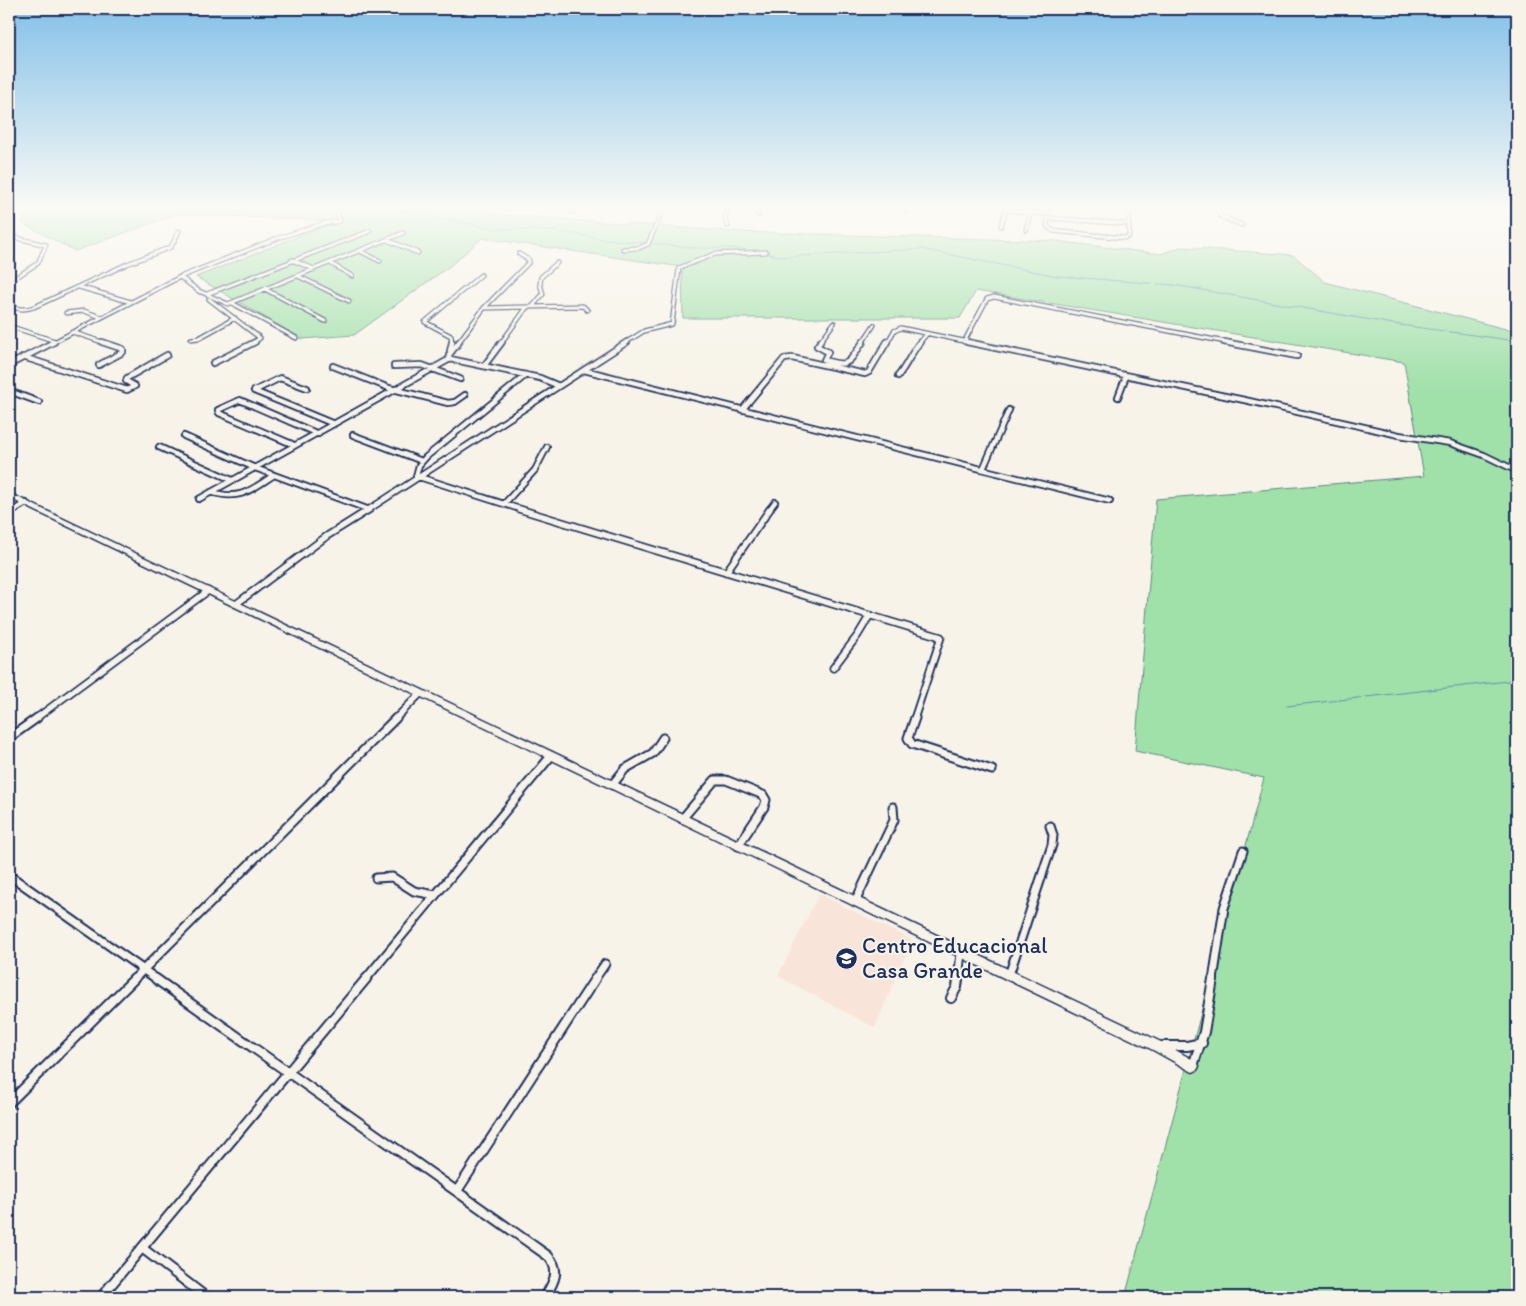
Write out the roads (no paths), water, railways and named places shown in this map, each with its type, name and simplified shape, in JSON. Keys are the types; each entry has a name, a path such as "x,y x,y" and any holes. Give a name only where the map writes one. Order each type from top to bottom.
{"street":[{"path":"9,282 27,270"},
{"path":"9,303 11,307 25,309 118,270"},
{"path":"9,364 180,277 198,270"},
{"path":"207,294 267,270"},
{"path":"198,290 225,304 232,303 312,270"},
{"path":"342,270 352,276"},
{"path":"199,499 396,390 449,357 484,308 521,270"},
{"path":"484,366 529,307 543,294 540,281 542,275 548,270"},
{"path":"236,604 327,536 367,509 420,477 644,331 673,323 679,270"},
{"path":"449,357 452,338 425,322 481,275"},
{"path":"298,276 349,301"},
{"path":"180,277 259,336 260,339 213,362"},
{"path":"79,287 131,302"},
{"path":"265,289 325,320"},
{"path":"964,342 987,299 994,297 1297,356"},
{"path":"232,303 296,338"},
{"path":"484,308 582,306 587,310"},
{"path":"66,313 84,311 101,317"},
{"path":"191,339 200,338 235,318"},
{"path":"822,365 828,352 817,346 834,323"},
{"path":"824,360 845,365 874,325"},
{"path":"9,326 55,341"},
{"path":"742,410 784,359 791,358 865,374 869,372 897,329 1248,401 1399,435 1450,443 1484,454 1517,471"},
{"path":"72,332 123,349 123,352 99,365"},
{"path":"898,376 910,361 912,352 927,334"},
{"path":"23,357 129,390 135,386 126,381 127,378 167,354"},
{"path":"449,357 544,380 559,386"},
{"path":"394,366 419,364 460,379"},
{"path":"333,366 396,390 450,404 465,395"},
{"path":"584,370 1110,501"},
{"path":"526,376 422,461 415,473 420,477 504,504 941,637 908,738 910,742 918,747 992,770"},
{"path":"1118,397 1126,376"},
{"path":"307,388 280,378 254,392 334,424"},
{"path":"9,390 39,402"},
{"path":"292,444 219,413 218,410 240,400 318,434"},
{"path":"983,469 1009,410"},
{"path":"353,435 422,461"},
{"path":"184,436 255,468 367,509"},
{"path":"159,447 232,480"},
{"path":"504,504 527,481 545,455 547,447"},
{"path":"212,492 232,498 240,496 274,475"},
{"path":"9,495 1157,1046 1193,1066 1202,1043 1208,1013 1220,926 1243,851"},
{"path":"726,572 775,502"},
{"path":"9,513 26,503"},
{"path":"9,738 208,591"},
{"path":"833,668 870,616"},
{"path":"9,1103 421,693"},
{"path":"612,785 625,770 653,753 663,738"},
{"path":"101,1297 551,756"},
{"path":"682,819 715,780 726,780 763,795 766,797 766,802 738,846"},
{"path":"855,902 890,830 894,820 893,807"},
{"path":"1009,975 1052,845 1054,835 1050,826"},
{"path":"9,875 289,1071 554,1261 557,1268 556,1275 545,1297"},
{"path":"376,878 391,876 414,891 435,895"},
{"path":"951,998 957,986 962,953"},
{"path":"457,1191 499,1130 562,1027 605,964"},
{"path":"1157,1046 1187,1046 1202,1043"},
{"path":"142,1248 206,1297"}],"waterway":[{"path":"1027,270 1057,276 1174,285 1393,324 1517,341"},
{"path":"1287,706 1517,680"}],"place":[{"name":"Centro Educacional Casa Grande","path":"846,958"}]}
